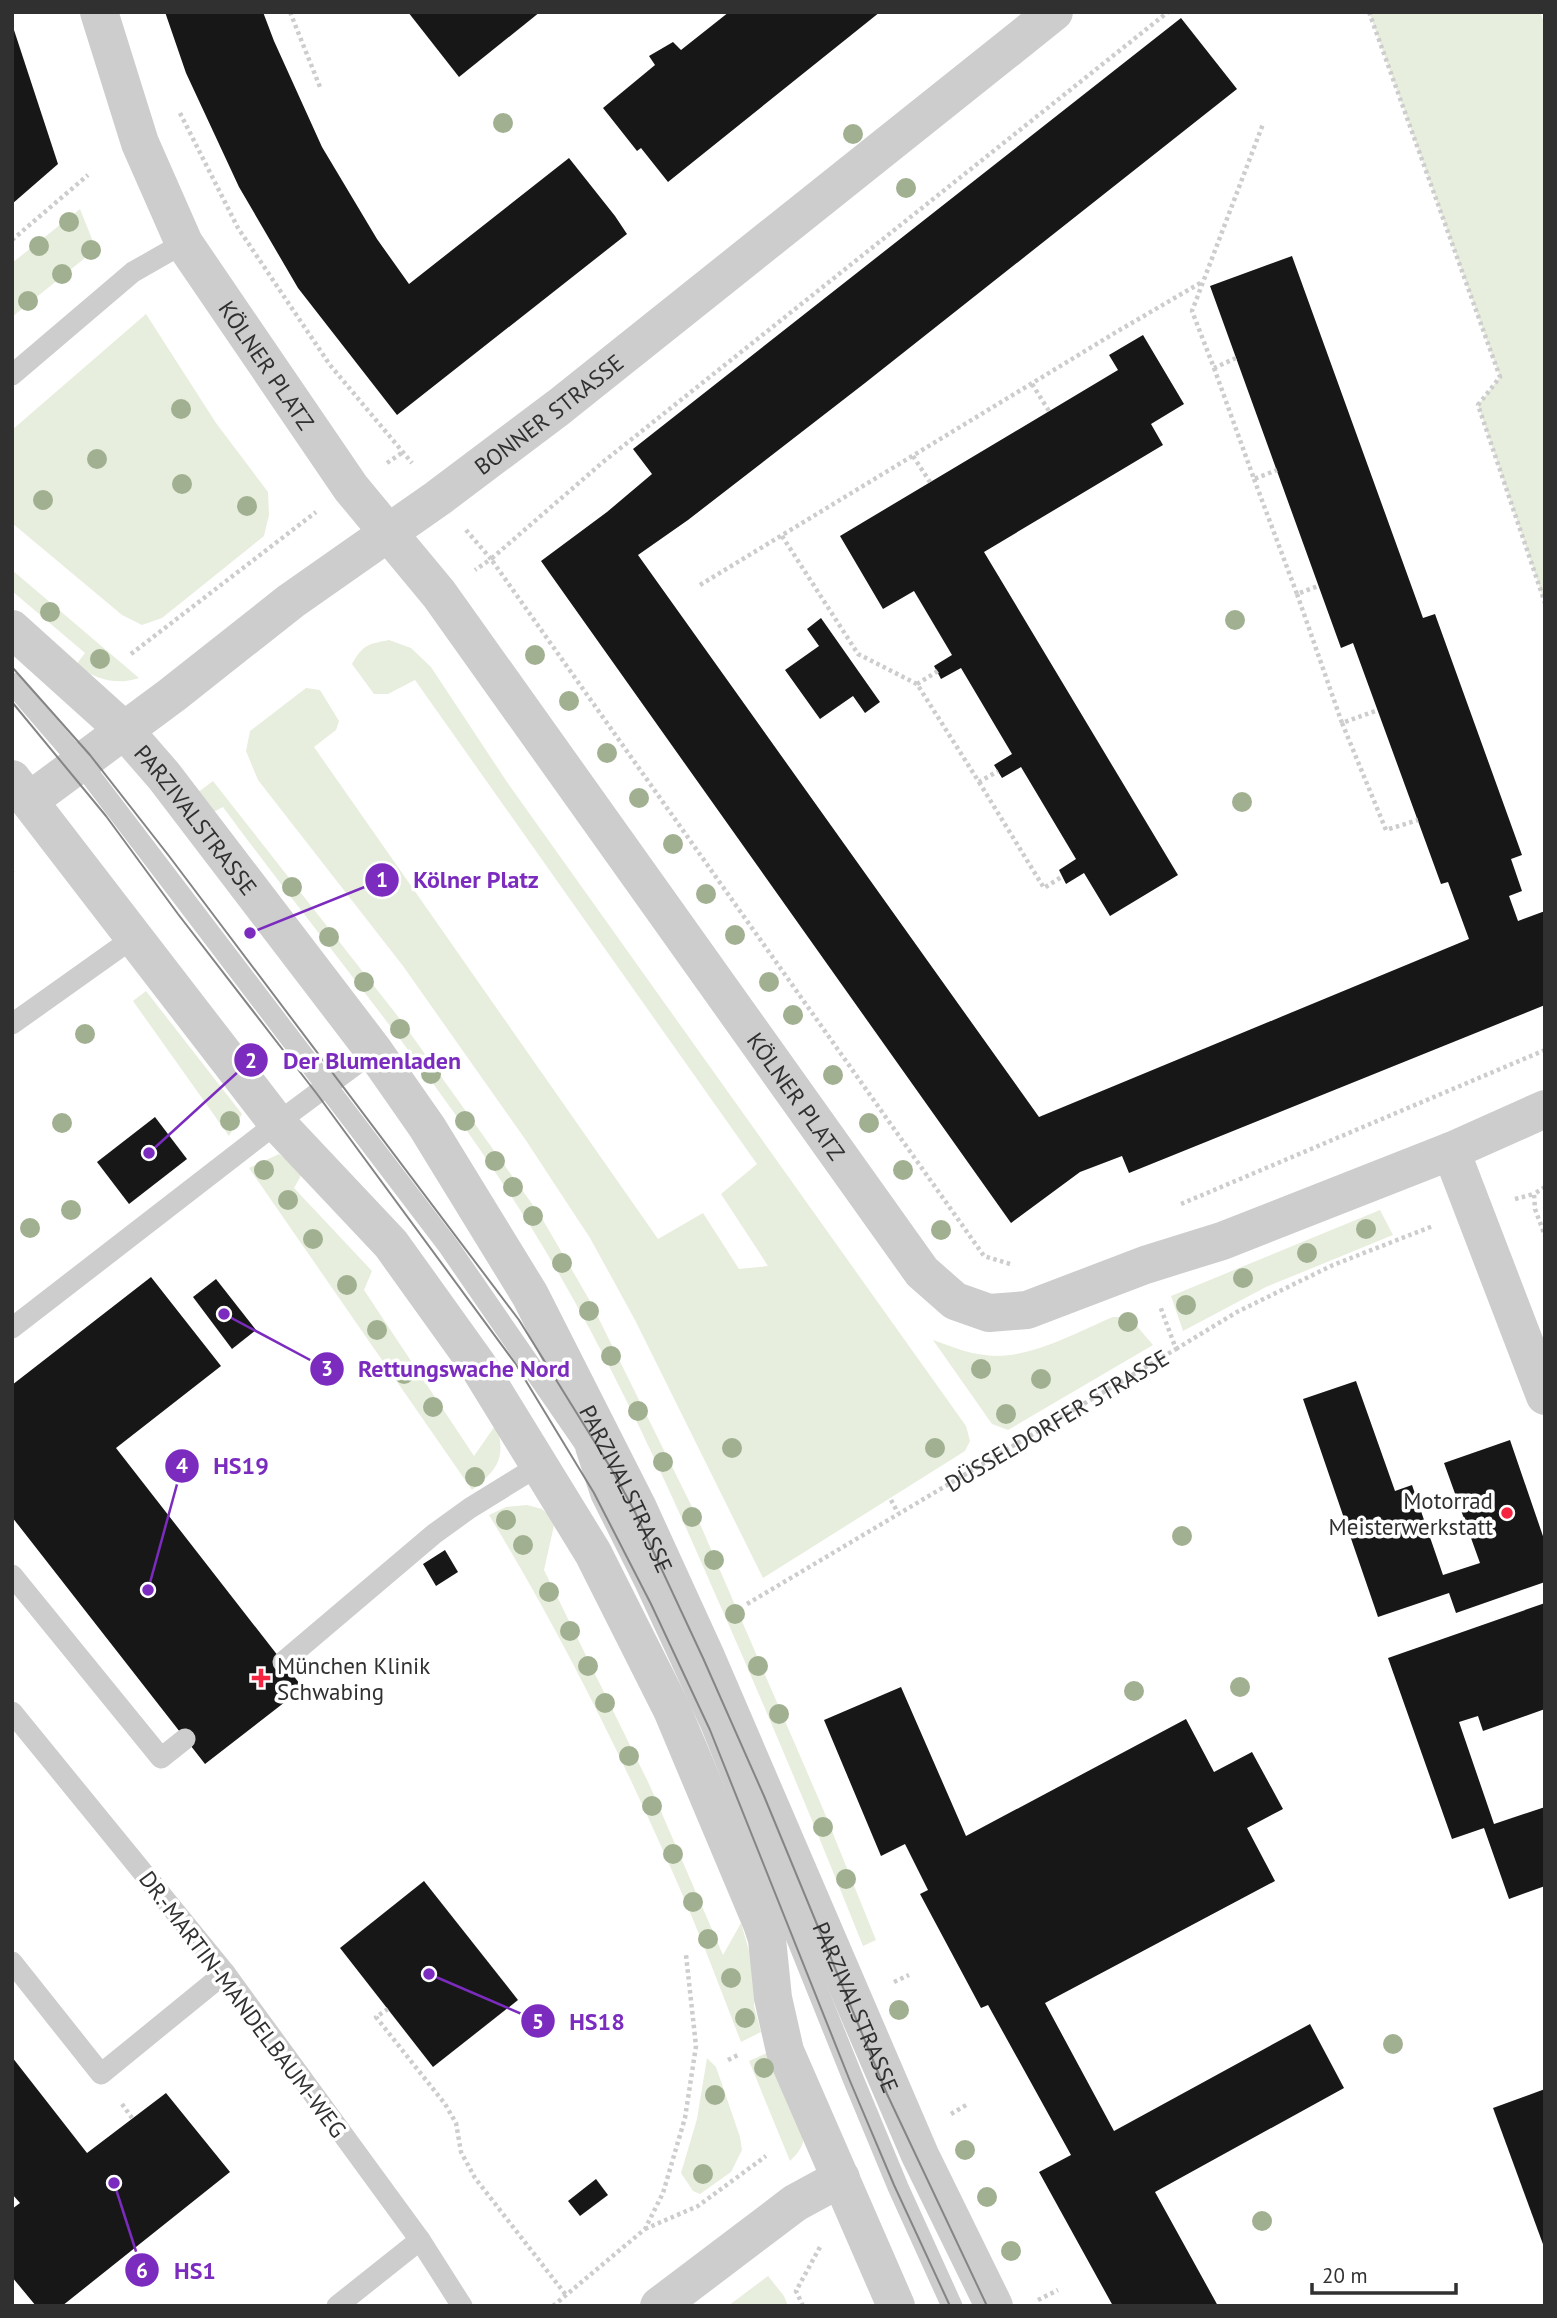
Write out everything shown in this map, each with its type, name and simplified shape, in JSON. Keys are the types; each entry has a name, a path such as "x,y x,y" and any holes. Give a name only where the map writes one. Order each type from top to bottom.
{"street":[{"name":"KÖLNER PLATZ","path":"99,12 140,143 184,243 351,488 447,605 922,1272 955,1301 989,1313 1027,1310 1145,1265"},
{"name":"BONNER STRASSE","path":"21,790 80,762 172,695 290,601 438,498 559,407 1054,12"},
{"name":"PARZIVALSTRASSE","path":"12,629 124,730 164,776 374,1051 427,1127 530,1294 637,1506 766,1793 914,2143 994,2306"},
{"path":"21,790 277,1124 391,1244 477,1364 593,1553 672,1710 762,1924 767,1939 773,1998 785,2050 896,2306"},
{"path":"1145,1265 1222,1241 1451,1151 1545,1109"},
{"path":"1451,1151 1545,1396"},
{"path":"659,2306 795,2203 841,2178"}],"lane":[{"path":"12,375 134,272 184,243"},
{"path":"12,683 80,762 260,996 326,1087 450,1247 584,1443 637,1506"},
{"path":"12,1024 133,938"},
{"path":"12,1328 374,1051"},
{"path":"584,1443 601,1495 711,1725 859,2093 952,2306"},
{"path":"283,1662 434,1534 538,1466"},
{"path":"12,1575 161,1758 185,1738"},
{"name":"DR.-MARTIN-MANDELBAUM-WEG","path":"12,1712 225,1973 420,2240 462,2306"},
{"path":"12,1962 101,2074 225,1973"},
{"path":"337,2306 420,2240"}],"path":[{"path":"290,12 320,86"},
{"path":"1023,1268 984,1256 491,559 603,462 1168,12"},
{"path":"1369,12 1500,377 1478,405 1545,603"},
{"path":"179,111 238,228 330,365 438,498"},
{"path":"1263,124 1192,311 1342,723 1385,830 1418,820"},
{"path":"12,240 88,175"},
{"path":"700,585 1202,282"},
{"path":"1214,368 1236,358"},
{"path":"1032,384 1049,411"},
{"path":"131,654 277,540 403,452"},
{"path":"913,456 930,482"},
{"path":"1254,479 1277,470"},
{"path":"782,536 858,654 917,684 1044,888 1063,876"},
{"path":"1297,594 1318,586"},
{"path":"917,684 937,671"},
{"path":"1342,723 1377,710"},
{"path":"979,782 998,771"},
{"path":"1168,1209 1545,1050"},
{"path":"1176,1349 1237,1312 1333,1265 1474,1211 1534,1194 1545,1187"},
{"path":"1534,1194 1535,1209 1545,1236"},
{"name":"DÜSSELDORFER STRASSE","path":"747,1604 1176,1349 1145,1265"},
{"path":"891,1500 898,1513"},
{"path":"645,2229 663,2193 685,2118 696,2046 686,1955"},
{"path":"388,2009 376,2017 446,2104 456,2123 461,2152 475,2178 566,2295"},
{"path":"553,2306 645,2229 698,2206 766,2156"},
{"path":"803,2306 796,2291 820,2247"},
{"path":"1027,2306 1058,2290"}],"green space":[{"path":"1369,12 1540,12 1545,25 1545,603 1478,405 1500,377"},
{"path":"80,209 96,249 12,317 12,263"},
{"path":"146,314 216,423 268,492 269,515 264,536 162,618 142,625 122,615 12,523 12,430"},
{"path":"12,570 139,678 106,680 76,665 85,653 12,591"},
{"path":"389,640 411,648 431,667 507,782 966,1426 970,1441 965,1451 763,1578 635,1320 590,1238 525,1139 403,966 258,780 246,751 250,731 306,688 320,690 339,721 336,730 314,747 658,1239 703,1213 739,1269 768,1266 721,1194 757,1164 415,680 388,694 374,694 352,664 367,646"},
{"path":"213,781 400,1019 540,1215 590,1301 697,1517 823,1809 876,1940 863,1946 775,1732 682,1519 622,1391 555,1267 518,1206 437,1089 223,807 208,815 193,796"},
{"path":"146,991 242,1114 229,1136 133,1001"},
{"path":"279,1154 303,1172 294,1188 372,1271 364,1290 474,1456 497,1423 500,1445 498,1461 489,1475 472,1490 249,1168"},
{"path":"1380,1210 1393,1235 1266,1287 1183,1331 1171,1296"},
{"path":"1113,1317 1129,1317 1153,1345 1008,1430 992,1424 933,1340 978,1354 1017,1354 1050,1344"},
{"path":"527,1505 542,1509 555,1521 544,1570 650,1786 723,1955 741,1923 754,1968 754,2006 761,2032 741,2042 688,1908 614,1746 567,1652 489,1515 506,1507"},
{"path":"769,2052 795,2111 802,2135 801,2148 790,2161 749,2061"},
{"path":"707,2058 716,2067 742,2150 731,2172 700,2194 693,2191 681,2173 697,2119"},
{"path":"768,2276 784,2296 788,2306 728,2306"}],"building":[{"path":"165,12 263,12 322,147 377,239 409,284 569,158 627,234 397,415 298,288 239,187 186,73"},
{"path":"408,12 540,12 459,77"},
{"path":"729,12 880,12 668,182 641,148 637,151 603,108 655,65 649,56 673,42 681,50"},
{"path":"1181,18 1237,89 865,383 688,520 638,555 1039,1117 1469,939 1448,882 1441,884 1353,643 1341,648 1210,286 1292,256 1423,618 1435,614 1522,855 1511,859 1522,891 1509,896 1518,921 1545,911 1545,1005 1129,1173 1122,1156 1080,1172 1011,1223 541,561 607,512 652,474 633,449"},
{"path":"12,28 58,164 12,204"},
{"path":"1143,335 1184,404 1151,424 1163,445 984,552 1178,875 1110,916 1084,873 1066,884 1059,870 1076,859 1021,767 1002,778 994,765 1012,754 961,668 941,679 934,666 952,655 914,591 883,609 840,536 1118,370 1109,355"},
{"path":"821,618 880,702 865,713 853,696 820,719 785,670 819,646 807,629"},
{"path":"155,1117 187,1159 129,1204 97,1162"},
{"path":"151,1277 221,1366 116,1448 303,1688 205,1764 12,1517 12,1385"},
{"path":"216,1279 256,1330 232,1349 193,1297"},
{"path":"1356,1381 1395,1491 1412,1485 1443,1575 1480,1563 1444,1463 1510,1440 1545,1542 1545,1582 1456,1613 1449,1593 1378,1617 1303,1399"},
{"path":"445,1550 458,1572 436,1586 423,1564"},
{"path":"1545,1603 1545,1709 1483,1731 1478,1716 1459,1722 1494,1824 1545,1807 1545,1886 1509,1899 1484,1828 1452,1839 1388,1658"},
{"path":"901,1687 966,1836 1186,1719 1214,1772 1252,1752 1283,1809 1247,1828 1275,1881 1045,2003 1114,2131 1310,2024 1344,2088 1155,2192 1218,2306 1113,2306 1039,2172 1071,2155 988,2005 981,2008 920,1894 928,1890 905,1844 881,1856 824,1720"},
{"path":"424,1881 518,2000 433,2067 340,1948"},
{"path":"12,2057 87,2153 166,2093 230,2172 62,2306 36,2306 12,2277 12,2209 20,2203 12,2194"},
{"path":"1545,2089 1545,2247 1544,2247 1493,2108"},
{"path":"596,2179 608,2195 580,2216 568,2201"}],"tram line":[{"path":"12,667 90,755 169,856 519,1320 612,1470 634,1510 703,1658 764,1796 887,2094 987,2306"},
{"path":"12,702 106,816 317,1094 515,1363 594,1493 651,1604 710,1730 850,2081 950,2306"}],"place":[{"name":"Kölner Platz","path":"250,933"},
{"name":"Der Blumenladen","path":"149,1153"},
{"name":"Rettungswache Nord","path":"224,1314"},
{"name":"Motorrad Meisterwerkstatt","path":"1507,1513"},
{"name":"HS19","path":"148,1590"},
{"name":"München Klinik Schwabing","path":"261,1678"},
{"name":"HS18","path":"429,1974"},
{"name":"HS1","path":"114,2183"}]}
